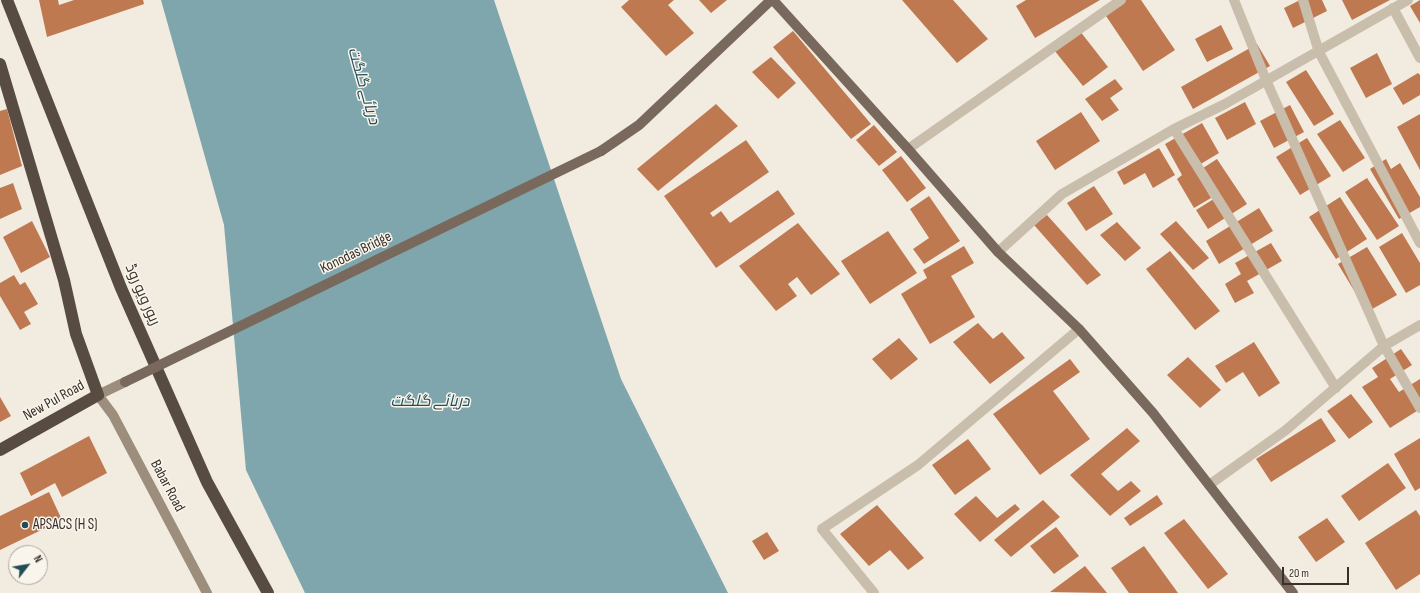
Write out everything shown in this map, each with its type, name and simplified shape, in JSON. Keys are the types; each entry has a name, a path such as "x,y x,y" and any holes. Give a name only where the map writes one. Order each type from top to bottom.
{"highway":[{"name":"ریور ویو روڈ","path":"7,0 121,288 207,482 268,593"},
{"path":"0,64 64,280 76,334 98,395"},
{"name":"New Pul Road","path":"0,450 98,395"}],"main road":[{"path":"772,0 908,149 998,252 1080,330 1153,413 1293,593"},
{"name":"Konodas Bridge","path":"125,382 601,151 639,124 772,0"}],"street":[{"path":"908,149 1121,0"},
{"path":"1234,0 1266,80 1384,346 1420,408"},
{"path":"1303,0 1319,52 1420,243"},
{"path":"998,252 1062,194 1174,129 1225,104 1319,52 1408,0"},
{"path":"1393,8 1420,58"},
{"path":"1174,129 1336,388"},
{"path":"1209,485 1286,430 1384,346 1420,325"},
{"path":"874,593 822,529 918,466 1080,330"},
{"name":"New Pul Road","path":"98,395 125,382"},
{"name":"Babar Road","path":"98,395 113,415 207,593"}],"water":[{"name":"دریائے گلگت","path":"161,0 494,0 621,379 728,593 305,593 246,470 224,225"}],"building":[{"path":"39,0 58,0 59,5 74,0 143,0 144,4 47,37"},
{"path":"629,0 674,0 668,5 694,33 666,56 621,7"},
{"path":"699,0 727,0 711,13"},
{"path":"902,0 953,0 988,39 957,63"},
{"path":"1026,0 1100,0 1035,38 1016,6"},
{"path":"1124,0 1141,0 1175,50 1143,71 1104,13"},
{"path":"1300,0 1322,0 1327,11 1293,28 1284,8"},
{"path":"1342,0 1390,0 1352,20"},
{"path":"1420,0 1420,23 1410,6"},
{"path":"1221,25 1233,49 1207,62 1195,39"},
{"path":"1076,26 1108,67 1083,86 1050,45"},
{"path":"793,31 871,124 851,139 773,47"},
{"path":"1257,44 1270,66 1193,109 1181,87"},
{"path":"1377,53 1392,84 1366,98 1350,68"},
{"path":"771,57 796,83 778,99 752,72"},
{"path":"1306,70 1334,114 1314,126 1286,82"},
{"path":"1418,73 1420,75 1420,95 1403,105 1393,88"},
{"path":"1115,79 1123,89 1110,98 1119,110 1102,121 1085,99"},
{"path":"1245,102 1256,124 1227,140 1215,118"},
{"path":"716,104 738,126 658,191 637,169"},
{"path":"1290,105 1304,132 1274,148 1260,121"},
{"path":"7,109 22,166 0,175 0,111"},
{"path":"1081,112 1100,141 1055,170 1036,141"},
{"path":"1420,114 1420,170 1397,127"},
{"path":"1340,120 1365,158 1343,172 1317,134"},
{"path":"1202,123 1219,153 1194,168 1211,198 1194,208 1177,179 1182,175 1165,144"},
{"path":"874,125 897,152 879,166 856,140"},
{"path":"1307,138 1331,176 1300,195 1276,157"},
{"path":"746,140 769,172 710,213 713,217 721,211 730,223 778,190 795,214 716,268 664,196"},
{"path":"1159,148 1175,175 1153,188 1145,173 1124,185 1117,172"},
{"path":"901,156 926,188 907,202 882,170"},
{"path":"1217,159 1247,204 1208,229 1196,210 1217,197 1200,170"},
{"path":"1386,159 1391,169 1400,163 1420,197 1420,207 1399,219 1370,169"},
{"path":"1367,178 1399,226 1377,240 1345,192"},
{"path":"13,183 22,209 0,219 0,188"},
{"path":"1094,186 1113,214 1086,231 1067,203"},
{"path":"929,196 960,241 924,264 913,249 929,238 910,209"},
{"path":"1340,197 1367,239 1336,259 1309,217"},
{"path":"1259,208 1273,231 1219,264 1206,241"},
{"path":"1047,215 1101,275 1087,285 1034,225"},
{"path":"32,221 50,257 21,273 3,237"},
{"path":"1176,221 1209,258 1193,270 1160,234"},
{"path":"1117,222 1141,248 1125,261 1100,235"},
{"path":"798,223 840,274 811,295 797,277 788,284 797,296 776,311 739,266"},
{"path":"888,231 917,273 870,304 841,261"},
{"path":"1402,233 1420,263 1420,285 1406,293 1379,247"},
{"path":"1271,243 1282,261 1247,281 1254,293 1235,303 1225,284 1241,274 1235,263"},
{"path":"964,246 974,263 951,276 975,317 930,344 901,294 927,278 923,270"},
{"path":"1367,247 1397,295 1367,312 1338,264"},
{"path":"1170,251 1220,311 1195,330 1146,269"},
{"path":"14,275 20,285 25,282 38,304 24,312 31,324 20,330 0,296 0,283"},
{"path":"978,323 993,339 1002,332 1025,358 990,384 953,342"},
{"path":"899,338 918,359 891,380 872,359"},
{"path":"1254,342 1280,383 1259,397 1243,372 1226,383 1215,366"},
{"path":"1401,349 1412,365 1390,379 1399,392 1420,379 1420,409 1390,428 1362,387 1378,377 1372,368"},
{"path":"1188,357 1221,390 1200,408 1167,375"},
{"path":"1070,359 1080,372 1053,391 1090,439 1040,475 993,414"},
{"path":"1351,394 1373,422 1349,439 1327,411"},
{"path":"0,397 11,416 0,422"},
{"path":"1321,418 1336,441 1271,482 1256,459"},
{"path":"1127,428 1140,441 1101,474 1118,491 1131,481 1141,491 1110,516 1070,475"},
{"path":"89,436 107,473 62,497 55,483 31,496 20,473"},
{"path":"1420,438 1420,488 1415,491 1394,454"},
{"path":"968,439 991,469 955,495 932,465"},
{"path":"1388,463 1406,488 1359,521 1341,496"},
{"name":"APSACS (H S)","path":"49,492 62,520 0,550 0,516"},
{"path":"1157,495 1163,504 1130,526 1124,518"},
{"path":"976,496 997,518 1015,504 1020,509 980,542 954,514"},
{"path":"1043,500 1060,517 1011,557 994,540"},
{"path":"877,505 924,558 908,570 890,550 869,566 840,534"},
{"path":"1416,510 1420,516 1420,574 1396,590 1365,543"},
{"path":"1327,518 1345,542 1316,562 1298,537"},
{"path":"1184,519 1228,574 1208,589 1164,533"},
{"path":"1056,527 1079,556 1054,574 1030,546"},
{"path":"767,532 779,551 764,560 752,541"},
{"path":"1144,546 1178,593 1129,593 1111,568"},
{"path":"1085,566 1107,593 1050,592"}],"place":[{"name":"APSACS (H S)","path":"25,525"}]}
